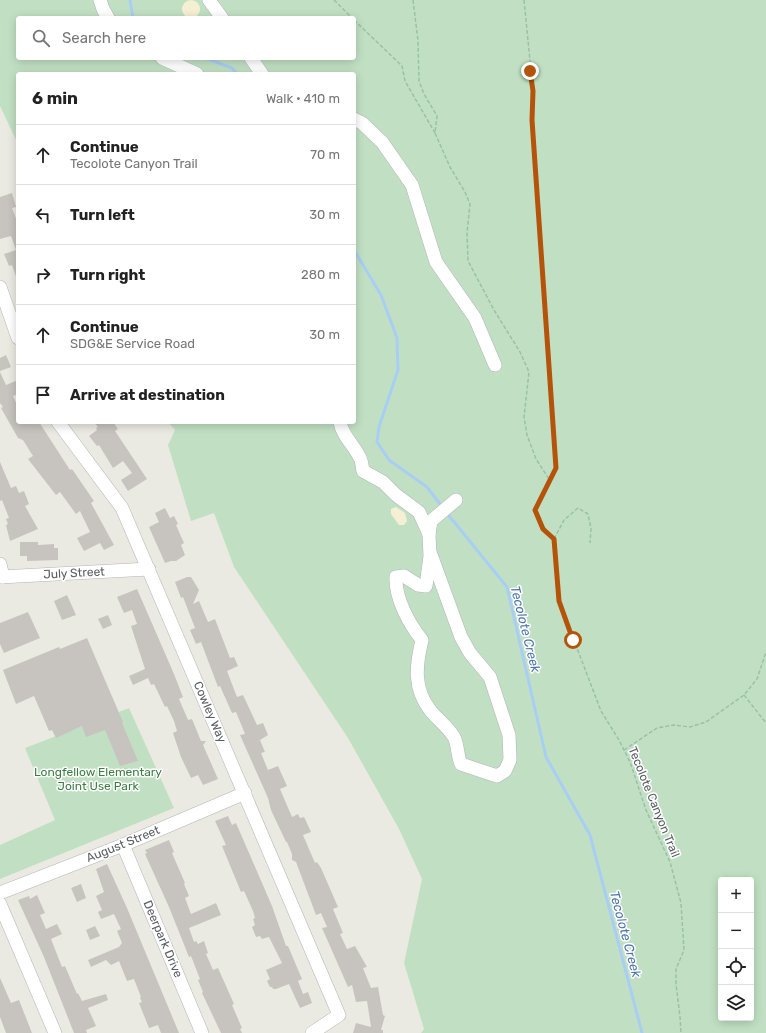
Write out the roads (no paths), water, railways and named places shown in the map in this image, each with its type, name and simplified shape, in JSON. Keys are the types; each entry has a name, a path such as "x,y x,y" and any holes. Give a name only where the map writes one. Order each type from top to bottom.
{"street":[{"path":"100,0 107,16"},
{"path":"209,0 221,16"},
{"path":"166,60 193,72"},
{"path":"252,60 261,72"},
{"path":"356,120 362,123 382,142 412,185 436,262 475,318 495,365"},
{"path":"0,286 16,332"},
{"name":"Cowley Way","path":"59,424 122,508 339,1015 312,1033"},
{"path":"340,424 351,445 360,456 363,471 383,482 396,495 418,512 430,534"},
{"path":"430,552 461,637 470,653 490,677 509,735 510,760 505,771 497,776 461,764 457,756 455,739 430,710 421,696 416,666 422,640 413,628 401,601 396,585 396,577 404,576 418,585 426,586 430,552 431,521 448,507"},
{"path":"0,564 2,577"},
{"name":"July Street","path":"2,577 149,569"},
{"name":"August Street","path":"0,893 124,845 245,793"},
{"name":"Deerpark Drive","path":"124,845 202,1033"},
{"path":"0,904 54,1033"}],"waterway":[{"name":"Tecolote Creek","path":"130,0 133,16"},
{"name":"Tecolote Creek","path":"210,60 232,68 235,72"},
{"name":"Tecolote Creek","path":"356,253 381,295 397,338 398,370 379,427 377,442 389,460 427,487 443,508"},
{"name":"Tecolote Creek","path":"446,512 507,587 546,757 590,835 642,1033"}],"park label":[{"name":"Longfellow Elementary Joint Use Park","path":"98,779"}]}
